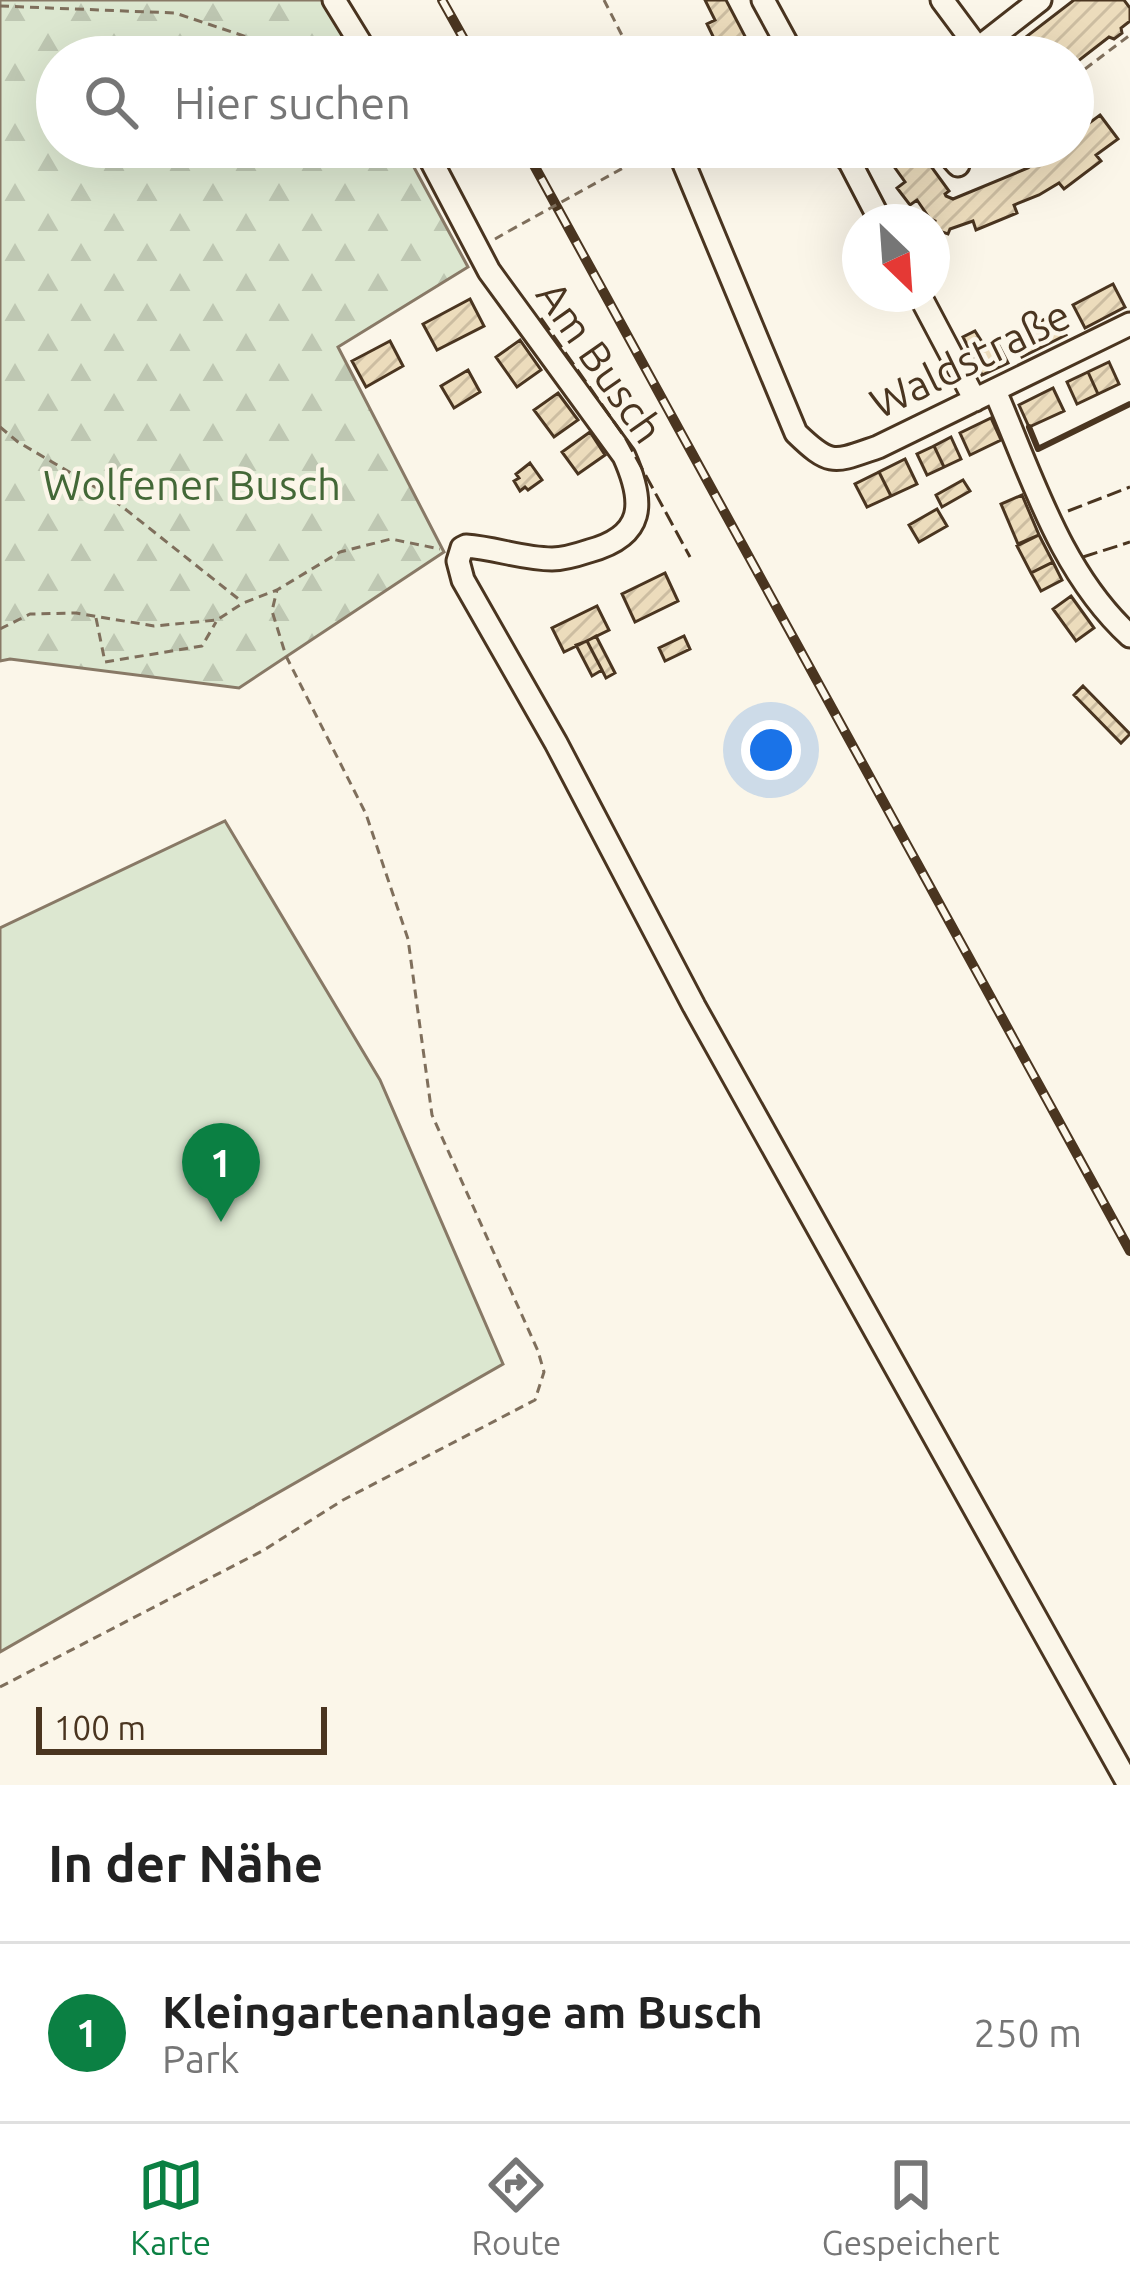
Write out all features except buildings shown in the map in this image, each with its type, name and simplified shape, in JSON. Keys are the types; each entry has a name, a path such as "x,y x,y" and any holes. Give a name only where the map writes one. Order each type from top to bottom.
{"street":[{"path":"334,0 356,36"},
{"path":"763,0 783,36"},
{"path":"942,0 963,36"},
{"path":"993,36 1040,0"},
{"name":"Am Busch","path":"435,168 489,271 624,456 638,499 629,532 600,548 556,559 471,546 462,548 460,554"},
{"name":"Waldstraße","path":"686,168 796,433 819,455 842,459 878,447 1130,324"},
{"path":"853,168 872,204"},
{"path":"931,312 985,396 1076,574 1130,636"},
{"path":"460,554 463,580 556,742 694,1006 1129,1785"}],"path":[{"path":"604,0 622,36"},
{"path":"0,6 175,13 244,36"},
{"path":"1094,62 1130,35"},
{"path":"509,231 623,168"},
{"path":"0,428 105,493 243,602"},
{"path":"95,616 105,662 202,646 217,620 243,602 277,590 340,552 391,539 460,554"},
{"path":"0,1687 264,1550 343,1499 535,1400 544,1372 432,1115 408,939 366,814 286,656 272,611 277,590"},
{"path":"0,629 30,614 76,613 154,626 217,620"}],"green space":[{"name":"Wolfener Busch","path":"0,0 323,0 343,36 36,36 36,168 414,168 468,267 338,347 444,552 239,688 0,661"},
{"path":"225,821 380,1080 503,1364 0,1652 0,928"}],"railway":[{"path":"442,0 462,36"},
{"path":"536,168 1130,1251"}],"fence":[{"path":"541,318 626,439 690,557"},
{"path":"1068,511 1130,487"},
{"path":"1083,557 1130,542"}],"wall":[{"path":"1029,427 1038,449 1130,404"}],"place":[{"name":"Kleingartenanlage am Busch","path":"221,1222"}]}
